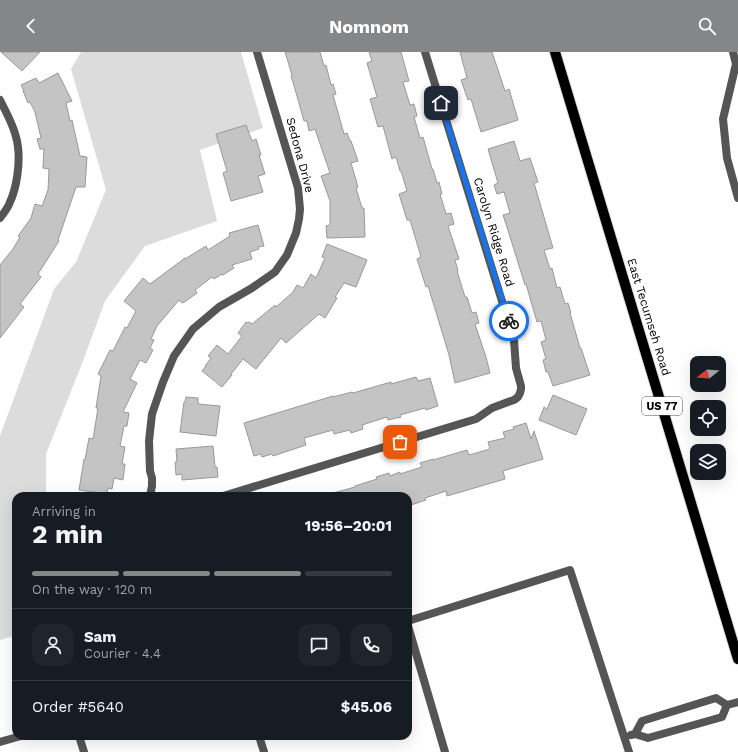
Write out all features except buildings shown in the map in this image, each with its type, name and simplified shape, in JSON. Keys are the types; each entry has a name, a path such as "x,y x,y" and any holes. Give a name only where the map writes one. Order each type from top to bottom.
{"main road":[{"name":"East Tecumseh Road","path":"555,52 738,660"}],"street":[{"name":"Sedona Drive","path":"151,492 152,478 150,471 149,441 152,414 174,356 193,329 219,307 252,288 275,272 287,255 296,233 300,209 298,188 257,52"},
{"name":"Carolyn Ridge Road","path":"237,492 476,419 492,408 514,400 520,393 521,386 516,368 514,340 425,52"},
{"path":"733,52 737,64 724,119 727,158 738,198"},
{"path":"0,100 15,134 19,160 16,180 10,201 0,218"},
{"path":"412,620 570,570 629,752"},
{"path":"412,640 445,752"},
{"path":"636,734 642,721 716,698 727,705 738,702"},
{"path":"625,738 636,734 648,738 722,717 727,705"},
{"path":"0,742 12,739"},
{"path":"80,740 84,752"},
{"path":"260,740 264,752"}],"shaded area":[{"path":"81,52 241,52 263,128 200,150 217,221 145,246 105,301 46,454 46,492 12,492 12,636 0,640 0,436 54,289 76,262 106,190 71,69"}],"way so far":[{"path":"400,442 476,419 492,408 514,400 518,397 521,386 516,368 514,340 509,321"}],"route":[{"path":"441,103 509,321"}]}
